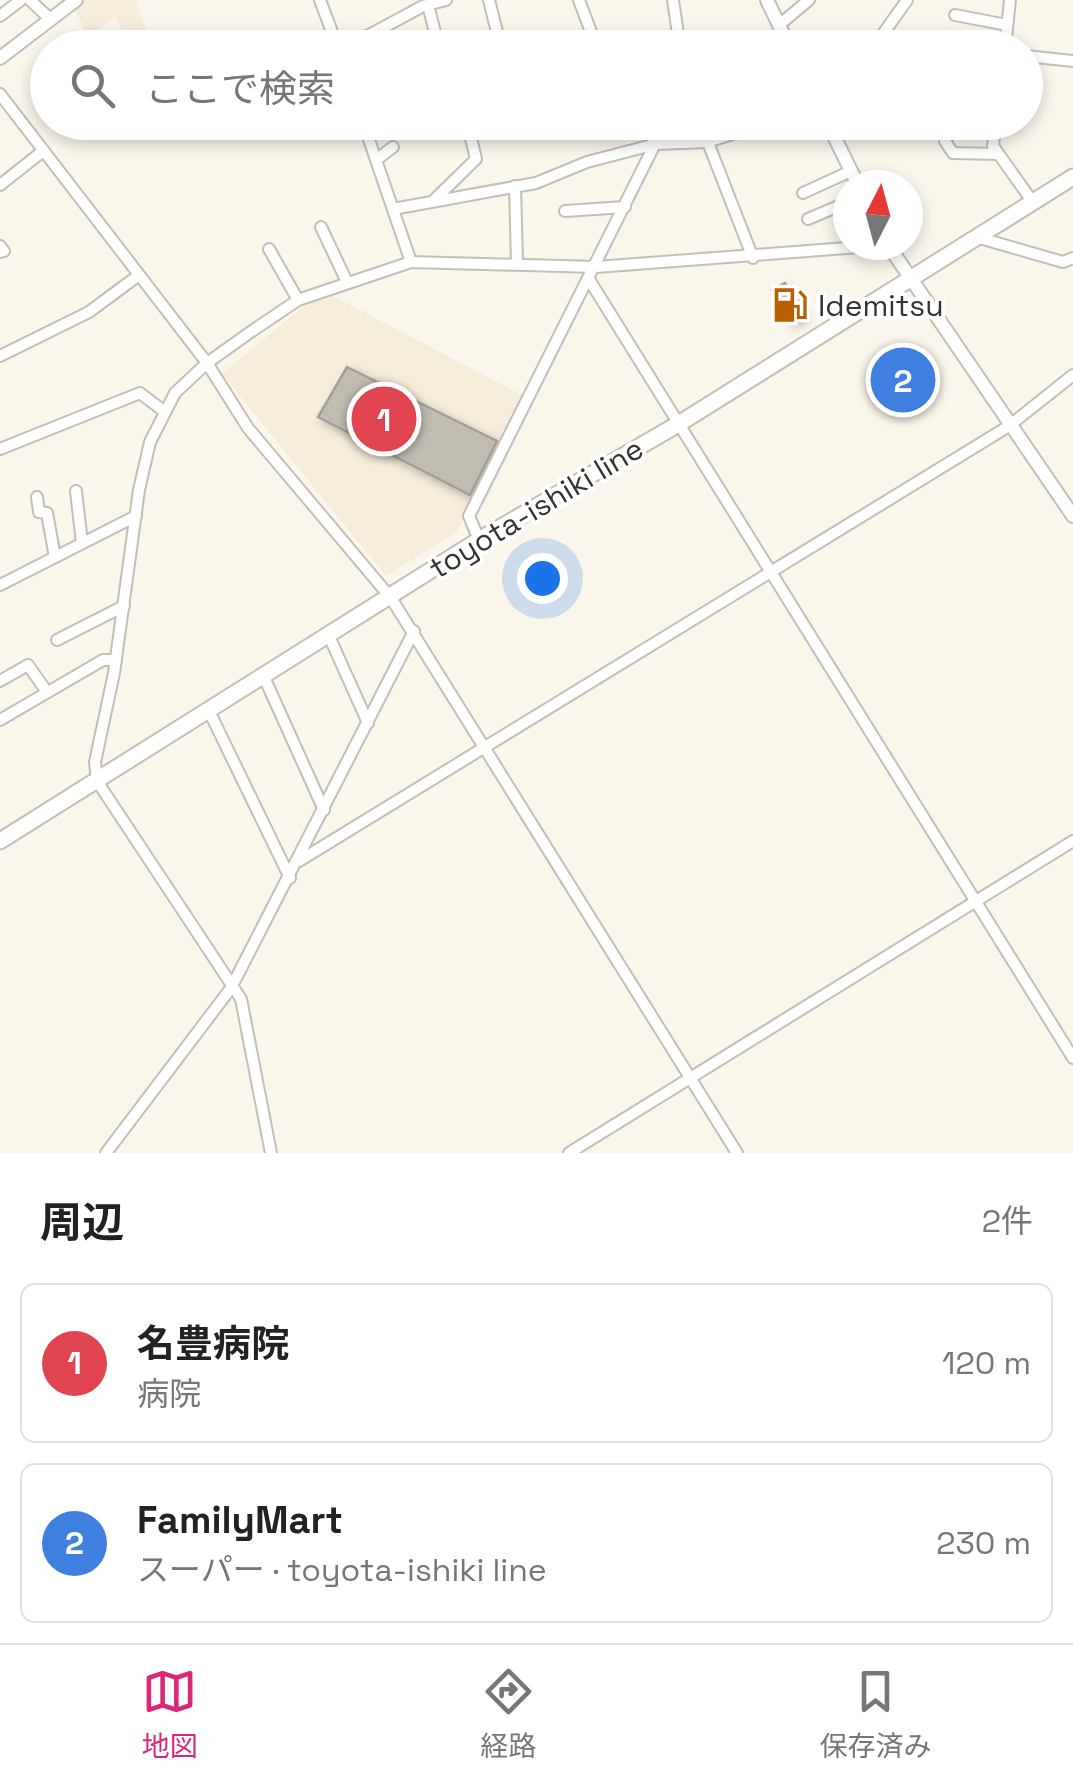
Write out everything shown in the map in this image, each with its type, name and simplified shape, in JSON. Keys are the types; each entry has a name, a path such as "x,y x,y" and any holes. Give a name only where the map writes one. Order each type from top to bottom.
{"main road":[{"name":"toyota-ishiki line","path":"0,841 479,540 680,422 1073,176"}],"street":[{"path":"0,16 21,0"},
{"path":"30,0 48,17"},
{"path":"33,30 76,0"},
{"path":"320,0 333,30"},
{"path":"377,30 446,0"},
{"path":"490,0 497,30"},
{"path":"589,30 580,4 596,0"},
{"path":"673,0 677,30"},
{"path":"767,0 781,30"},
{"path":"779,25 808,0"},
{"path":"886,30 907,0"},
{"path":"1007,30 1010,0"},
{"path":"428,5 434,30"},
{"path":"955,15 1008,26"},
{"path":"0,58 30,32"},
{"path":"1043,58 1073,61"},
{"path":"0,94 4,109 30,137"},
{"path":"33,140 207,363 248,428 414,631 737,1153"},
{"path":"370,140 411,262"},
{"path":"432,202 476,159 471,140"},
{"path":"654,140 656,144"},
{"path":"479,540 469,516 658,140"},
{"path":"393,209 515,186 656,144 713,140"},
{"path":"835,140 850,170"},
{"path":"945,140 953,154 998,154"},
{"path":"994,140 998,154 1032,200"},
{"path":"707,142 753,258"},
{"path":"376,160 393,147"},
{"path":"0,185 43,151"},
{"path":"803,193 833,179"},
{"path":"515,186 518,264"},
{"path":"565,211 624,208"},
{"path":"808,220 833,209"},
{"path":"321,227 348,282"},
{"path":"976,237 1062,262 1073,258"},
{"path":"269,249 298,300"},
{"path":"271,1153 241,999 97,781 95,762 116,660 150,442 175,393 207,363 298,300 411,262 596,267 833,250"},
{"path":"897,260 1073,516"},
{"path":"0,356 89,312 139,275"},
{"path":"590,281 1073,1058"},
{"path":"299,861 486,750 1009,426 1073,375"},
{"path":"1,447 140,393 165,412"},
{"path":"76,492 82,543"},
{"path":"37,497 39,512 46,513 55,557"},
{"path":"0,584 136,516"},
{"path":"56,640 124,606"},
{"path":"106,1153 231,988 414,631"},
{"path":"329,636 368,723"},
{"path":"0,720 103,660 116,660"},
{"path":"0,681 28,664 47,692"},
{"path":"264,677 324,810"},
{"path":"210,710 290,878"},
{"path":"569,1153 1073,841"}],"shaded area":[{"path":"84,0 136,0 146,30 122,30 115,17 97,30 84,30 73,7"},
{"path":"333,296 522,395 457,532 386,576 222,374 305,305"}],"building":[{"path":"785,283 803,315 791,322 772,290"},
{"path":"910,359 923,384 897,400 883,375"},
{"path":"347,367 497,441 470,495 318,417"}],"place":[{"name":"Idemitsu","path":"790,305"},
{"name":"FamilyMart","path":"903,380"},
{"name":"名豊病院","path":"384,419"}]}
